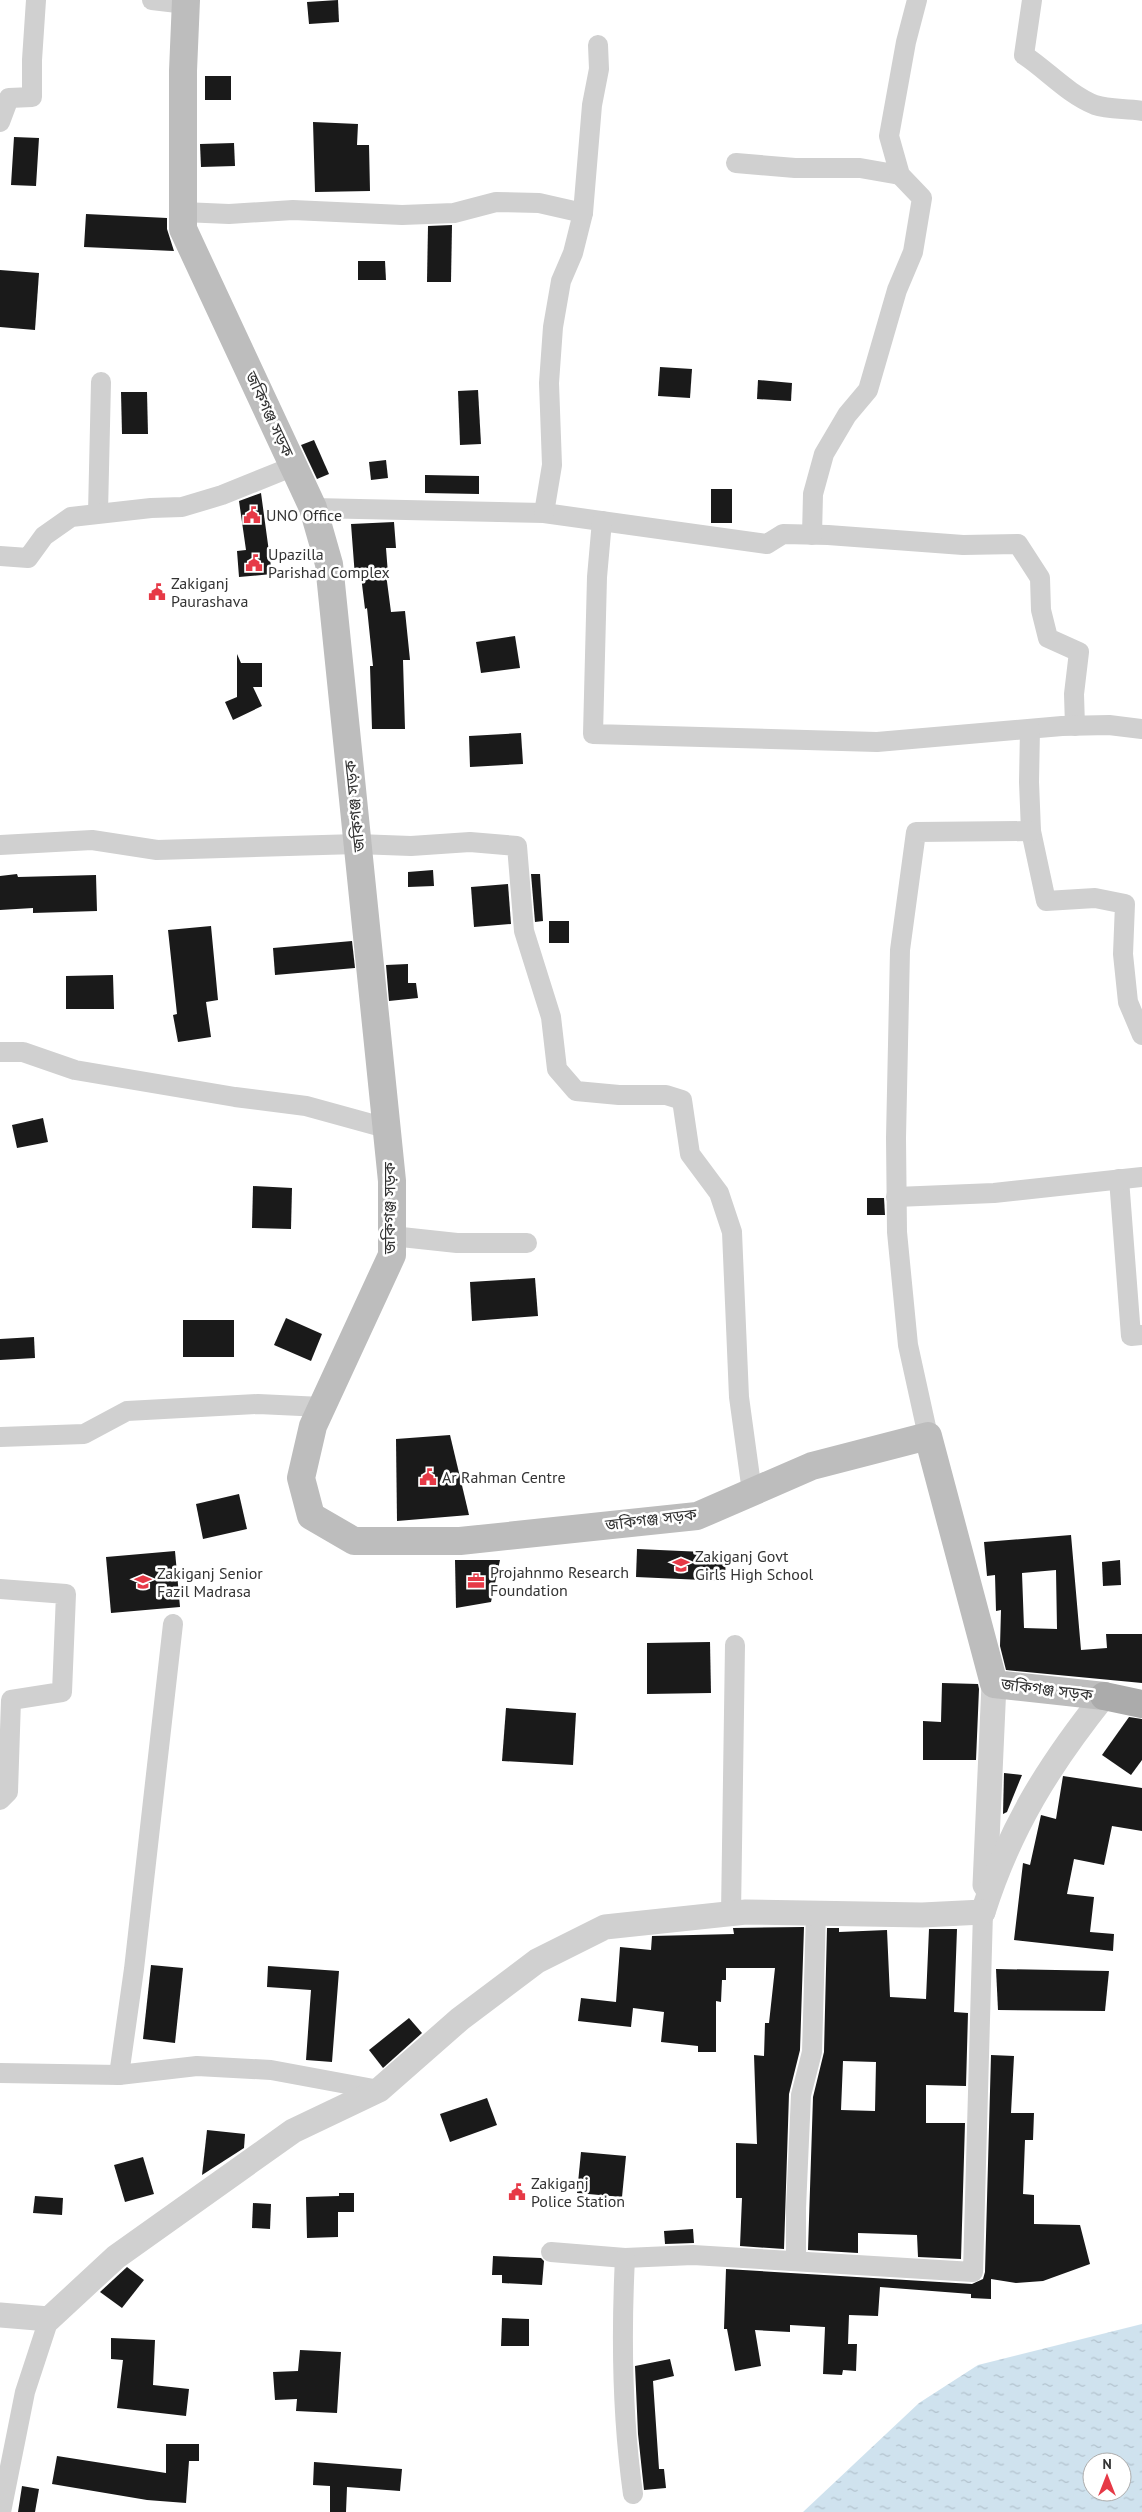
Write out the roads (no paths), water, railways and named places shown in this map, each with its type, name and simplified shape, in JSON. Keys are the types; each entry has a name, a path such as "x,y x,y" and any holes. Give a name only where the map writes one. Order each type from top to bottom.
{"main road":[{"name":"জকিগঞ্জ সড়ক","path":"186,2 183,71 183,229 314,508 329,564 392,1181 392,1255 314,1426 301,1478 311,1516 354,1540 460,1540 697,1516 812,1466 928,1436 994,1684 1104,1696"},
{"path":"1104,1696 1142,1704"}],"street":[{"path":"0,122 9,98 32,97 32,60 36,0"},
{"path":"152,0 186,2"},
{"path":"1032,0 1024,55 1063,86 1096,105 1142,112"},
{"path":"812,535 813,494 824,454 847,415 868,390 897,290 913,252 922,198 900,175 889,136 913,1"},
{"path":"544,513 552,465 549,384 553,327 561,281 573,252 583,213 592,105 599,69 598,46"},
{"path":"736,163 795,168 860,168 900,175"},
{"path":"183,212 229,214 293,210 411,215 454,213 496,202 539,202 583,213"},
{"path":"98,514 101,382"},
{"path":"0,556 28,558 44,536 71,517 182,507 255,483 294,466"},
{"path":"314,508 544,513 767,544 783,534 954,544 1018,544 1040,578 1042,610 1048,638 1079,652 1074,694 1075,726"},
{"path":"602,521 597,578 593,734 877,742 1075,726 1109,725 1142,730"},
{"path":"1030,729 1029,782 1031,831 1046,900 1095,898 1125,904 1123,954 1128,1002 1142,1035"},
{"path":"928,1436 908,1345 897,1232 896,1197 900,950 916,832 1031,831"},
{"path":"0,845 92,840 157,850 357,844 410,846 470,842 517,846 524,931 551,1017 557,1069 576,1091 619,1095 666,1095 682,1100 690,1154 719,1193 732,1232 739,1396 752,1492"},
{"path":"0,1052 23,1052 76,1070 235,1097 306,1106 386,1128"},
{"path":"896,1197 994,1193 1142,1177"},
{"path":"1119,1179 1131,1336 1142,1335"},
{"path":"392,1236 457,1243 526,1243"},
{"path":"0,1437 84,1434 127,1410 258,1404 322,1407"},
{"path":"0,1589 66,1594 62,1692 11,1700 8,1792 0,1800"},
{"path":"119,2075 134,1969 173,1624"},
{"path":"731,1914 735,1645"},
{"path":"551,2252 625,2258 693,2255 974,2272 983,1912 994,1684"},
{"path":"983,1912 1015,1827 1070,1738 1104,1696"},
{"path":"1,2512 26,2392 49,2319 116,2257 294,2130 379,2090 460,2019 537,1961 605,1927 731,1914 816,1912 922,1915 983,1912"},
{"path":"796,2261 796,2208 801,2096 812,2052 816,1912"},
{"path":"0,2073 119,2075 197,2066 271,2070 379,2090"},
{"path":"625,2258 623,2302 625,2435 633,2494"},
{"path":"0,2315 49,2319"}],"water":[{"path":"1142,2324 1142,2512 803,2512 919,2403 978,2365"}],"place":[{"name":"UNO Office","path":"252,515"},
{"name":"Upazilla Parishad Complex","path":"254,563"},
{"name":"Zakiganj Paurashava","path":"157,592"},
{"name":"Ar Rahman Centre","path":"428,1477"},
{"name":"Zakiganj Govt Girls High School","path":"681,1565"},
{"name":"Projahnmo Research Foundation","path":"476,1581"},
{"name":"Zakiganj Senior Fazil Madrasa","path":"143,1582"},
{"name":"Zakiganj Police Station","path":"517,2192"}]}
